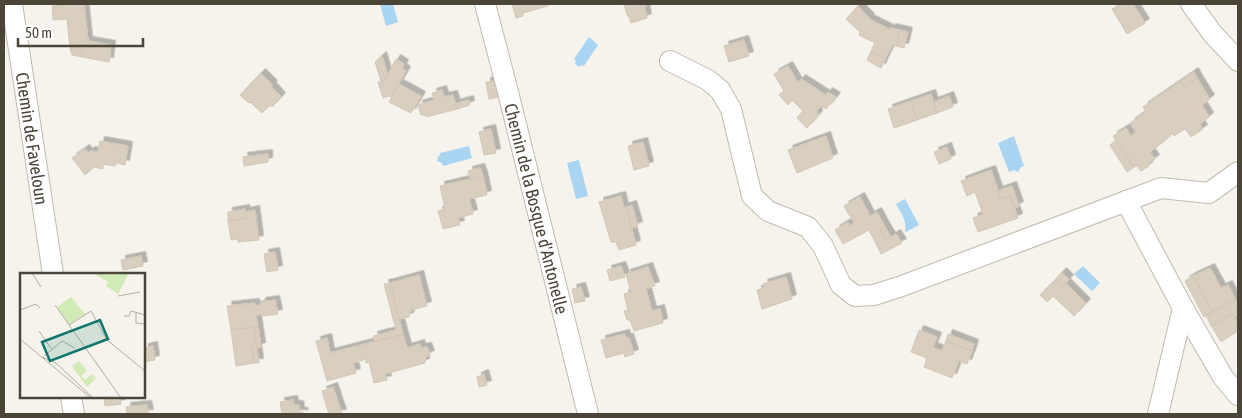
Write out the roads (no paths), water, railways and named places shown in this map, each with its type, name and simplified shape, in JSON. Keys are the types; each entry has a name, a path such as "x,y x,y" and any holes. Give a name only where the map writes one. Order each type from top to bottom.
{"street":[{"name":"Chemin de Faveloun","path":"12,4 53,273"},
{"name":"Chemin de la Bosque d'Antonelle","path":"485,4 588,414"},
{"path":"1191,4 1212,33 1238,61"},
{"path":"670,61 708,80 720,90 731,109 752,196 768,211 808,227 823,246 841,285 855,296 874,294 902,286 1162,188 1209,192 1238,172"},
{"path":"1126,201 1183,308 1223,377 1238,395"},
{"path":"1158,414 1183,308"},
{"path":"71,398 74,414"}],"water":[{"path":"380,4 393,4 398,22 386,26"},
{"path":"589,37 598,45 584,66 579,67 575,64 576,61 574,59"},
{"path":"1014,136 1024,166 1018,172 1014,170 1009,172 998,143"},
{"path":"469,146 472,158 443,166 442,163 437,161 440,153"},
{"path":"579,160 588,196 576,199 567,163"},
{"path":"905,199 919,225 906,232 904,219 896,204"},
{"path":"1083,266 1100,283 1092,291 1074,274"}]}
